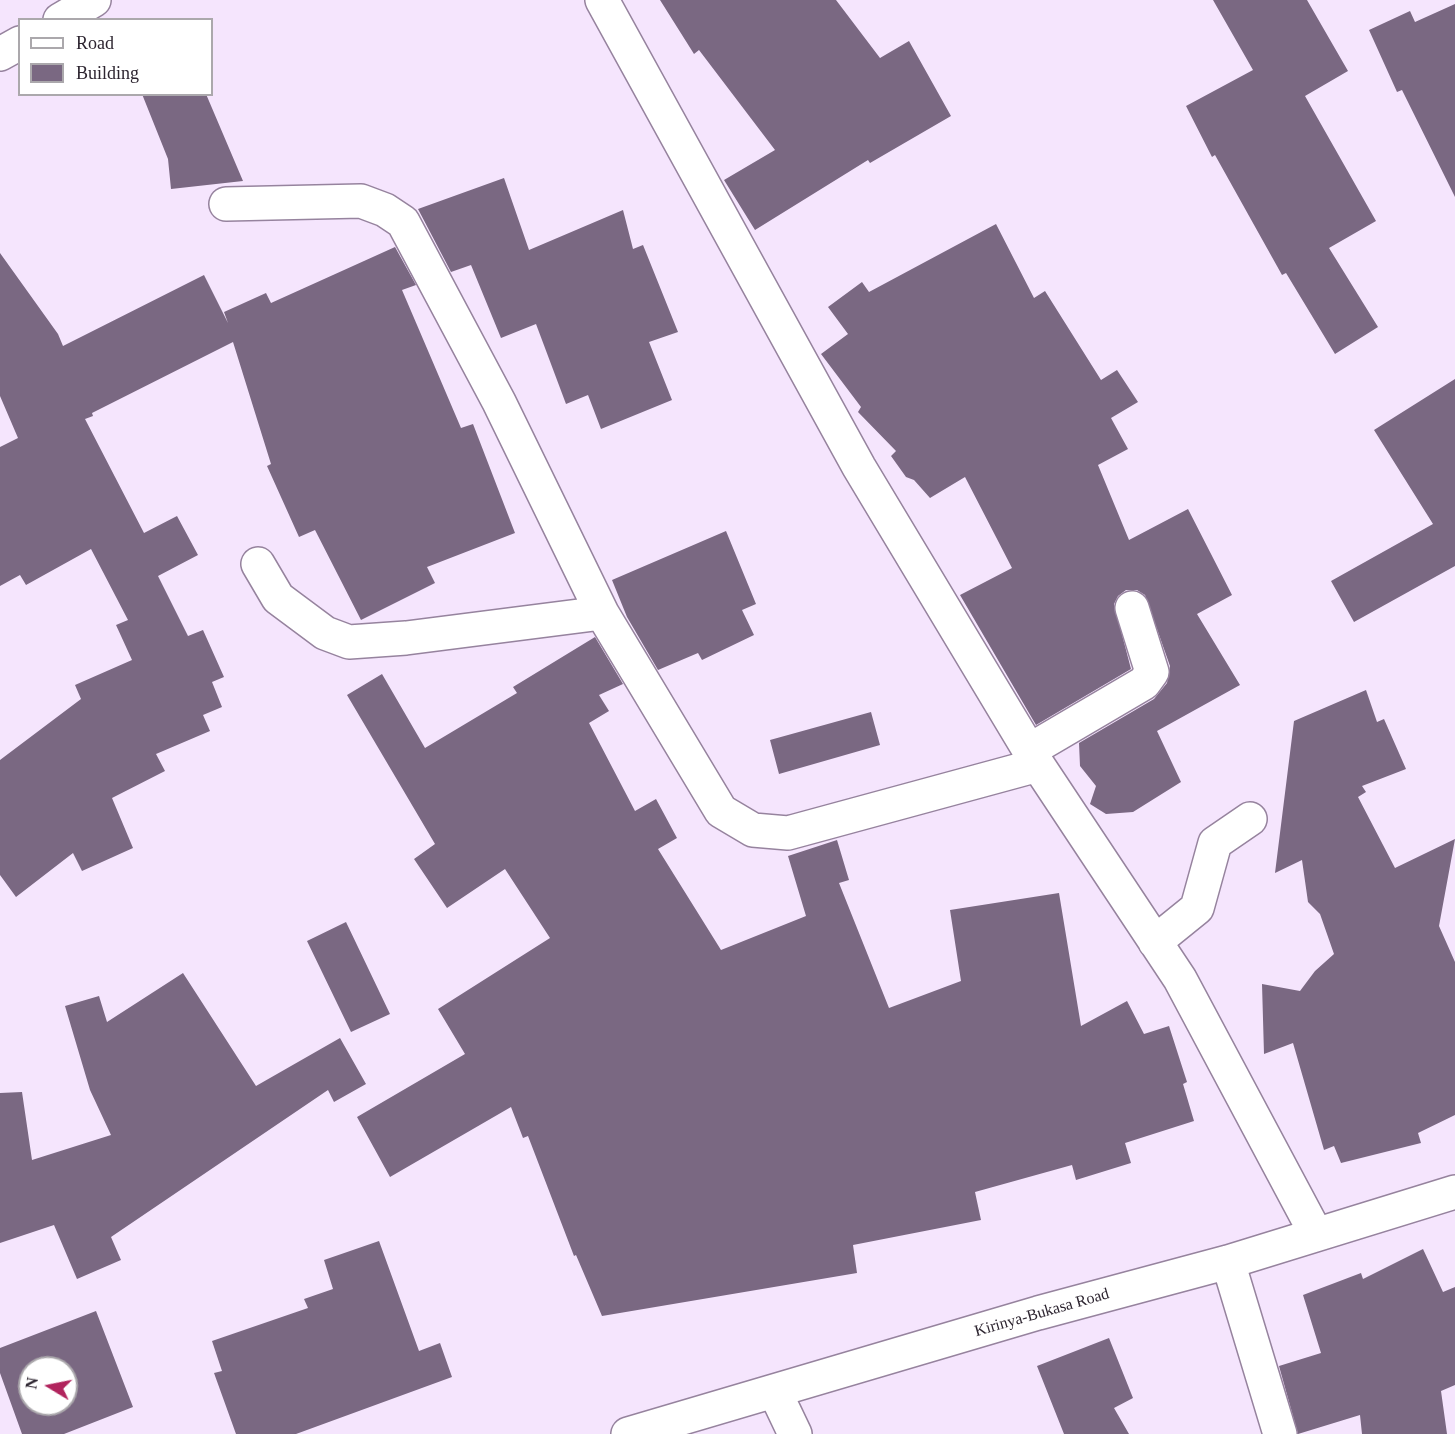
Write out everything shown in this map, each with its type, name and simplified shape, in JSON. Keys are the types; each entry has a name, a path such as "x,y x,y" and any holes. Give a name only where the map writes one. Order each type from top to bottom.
{"street":[{"path":"63,18 94,0"},
{"path":"602,0 859,467 1034,758 1180,979 1316,1234"},
{"path":"0,54 18,44"},
{"path":"226,204 361,201 385,210 404,222 499,402 602,613 721,812 753,830 788,833 1034,758 1144,683 1152,672 1132,608"},
{"path":"258,564 278,598 326,633 349,642 406,638 602,613"},
{"path":"1155,942 1197,908 1215,843 1250,819"},
{"name":"Kirinya-Bukasa Road","path":"628,1434 1038,1313 1228,1262 1455,1192"},
{"path":"1228,1262 1280,1434"},
{"path":"775,1392 795,1434"}],"building":[{"path":"660,0 836,0 880,58 909,41 951,116 870,163 868,160 755,230 724,180 775,150 699,50 694,54"},
{"path":"1213,0 1307,0 1348,71 1305,96 1376,221 1329,248 1378,327 1335,354 1286,273 1282,275 1215,155 1212,157 1186,106 1253,70"},
{"path":"1455,4 1455,197 1402,90 1397,92 1369,30 1410,11 1415,22"},
{"path":"143,96 207,96 243,181 171,189 168,159"},
{"path":"504,178 529,250 623,210 633,249 643,245 678,332 649,342 672,400 601,429 588,395 566,404 536,324 501,338 471,265 451,272 418,209"},
{"path":"996,224 1034,298 1045,291 1101,380 1117,370 1138,402 1111,418 1128,449 1098,465 1129,540 1188,509 1232,595 1197,614 1240,685 1157,731 1181,782 1133,812 1106,814 1090,804 1096,786 1080,766 1079,743 1154,699 1167,683 1170,666 1145,595 1137,590 1126,590 1118,596 1114,604 1131,669 1036,725 960,595 1012,568 965,477 930,498 914,480 906,477 891,456 896,451 858,412 861,407 821,354 848,334 828,307 862,282 869,292"},
{"path":"395,247 416,285 402,290 461,428 473,424 515,533 427,567 435,583 361,620 315,530 299,537 267,466 271,464 233,342 92,413 93,416 85,419 144,533 177,516 198,555 158,576 188,636 203,630 224,677 212,682 222,707 203,715 210,731 156,754 165,771 112,798 133,848 82,871 73,853 16,897 0,875 0,760 81,699 75,685 132,660 116,625 128,620 91,549 26,585 20,575 0,586 0,447 18,438 0,396 0,253 58,334 63,346 204,275 228,323 224,312 266,293 271,303"},
{"path":"1455,379 1455,566 1354,622 1331,581 1433,524 1374,430"},
{"path":"726,531 756,604 742,610 754,635 702,660 698,653 658,670 627,617 612,580"},
{"path":"595,637 623,684 599,695 609,711 589,723 635,811 656,799 677,838 658,849 721,950 806,916 788,856 837,840 849,880 839,883 889,1008 961,981 950,910 1059,893 1081,1026 1127,1001 1144,1034 1169,1026 1187,1082 1183,1084 1194,1121 1125,1143 1131,1163 1076,1180 1072,1165 975,1192 981,1220 853,1245 857,1273 602,1316 576,1255 574,1256 528,1136 523,1138 511,1107 390,1177 357,1117 465,1054 438,1009 550,938 505,869 447,908 414,859 435,844 347,695 382,674 425,748 517,693 513,687"},
{"path":"1366,690 1377,722 1384,719 1406,769 1362,786 1366,792 1358,797 1395,868 1455,839 1439,926 1455,962 1455,1115 1418,1133 1421,1143 1341,1163 1334,1146 1324,1150 1293,1043 1264,1054 1262,984 1300,991 1315,971 1334,954 1320,914 1308,902 1302,860 1275,873 1294,721"},
{"path":"871,712 880,745 779,774 770,740"},
{"path":"346,922 390,1014 351,1032 307,941"},
{"path":"183,973 256,1086 340,1038 366,1084 334,1102 328,1090 111,1237 121,1260 77,1279 54,1225 0,1243 0,1093 22,1092 32,1160 111,1135 90,1090 65,1006 99,996 107,1022"},
{"path":"379,1241 419,1351 440,1343 452,1377 296,1434 236,1434 214,1373 222,1371 212,1341 308,1308 304,1299 333,1289 324,1260"},
{"path":"1423,1249 1443,1292 1455,1287 1455,1385 1441,1391 1447,1434 1362,1434 1360,1415 1298,1434 1279,1366 1321,1353 1303,1295 1361,1273 1363,1279"},
{"path":"96,1311 133,1407 64,1434 22,1434 0,1373 0,1348"},
{"path":"1109,1338 1133,1398 1114,1408 1129,1434 1064,1434 1037,1366"}]}
